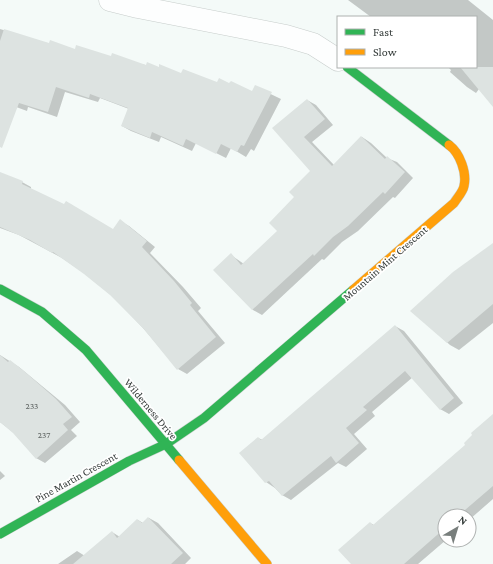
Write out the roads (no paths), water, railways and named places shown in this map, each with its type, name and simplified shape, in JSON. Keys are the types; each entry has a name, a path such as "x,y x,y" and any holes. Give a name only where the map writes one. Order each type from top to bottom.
{"street":[{"path":"110,0 138,7 286,36 313,44 337,59"},
{"name":"Mountain Mint Crescent","path":"166,444 204,418 454,203 464,187 463,169 456,150 349,68"},
{"name":"Wilderness Drive","path":"0,289 42,312 86,350 267,564"},
{"name":"Pine Martin Crescent","path":"0,534 129,461 166,444"}]}
